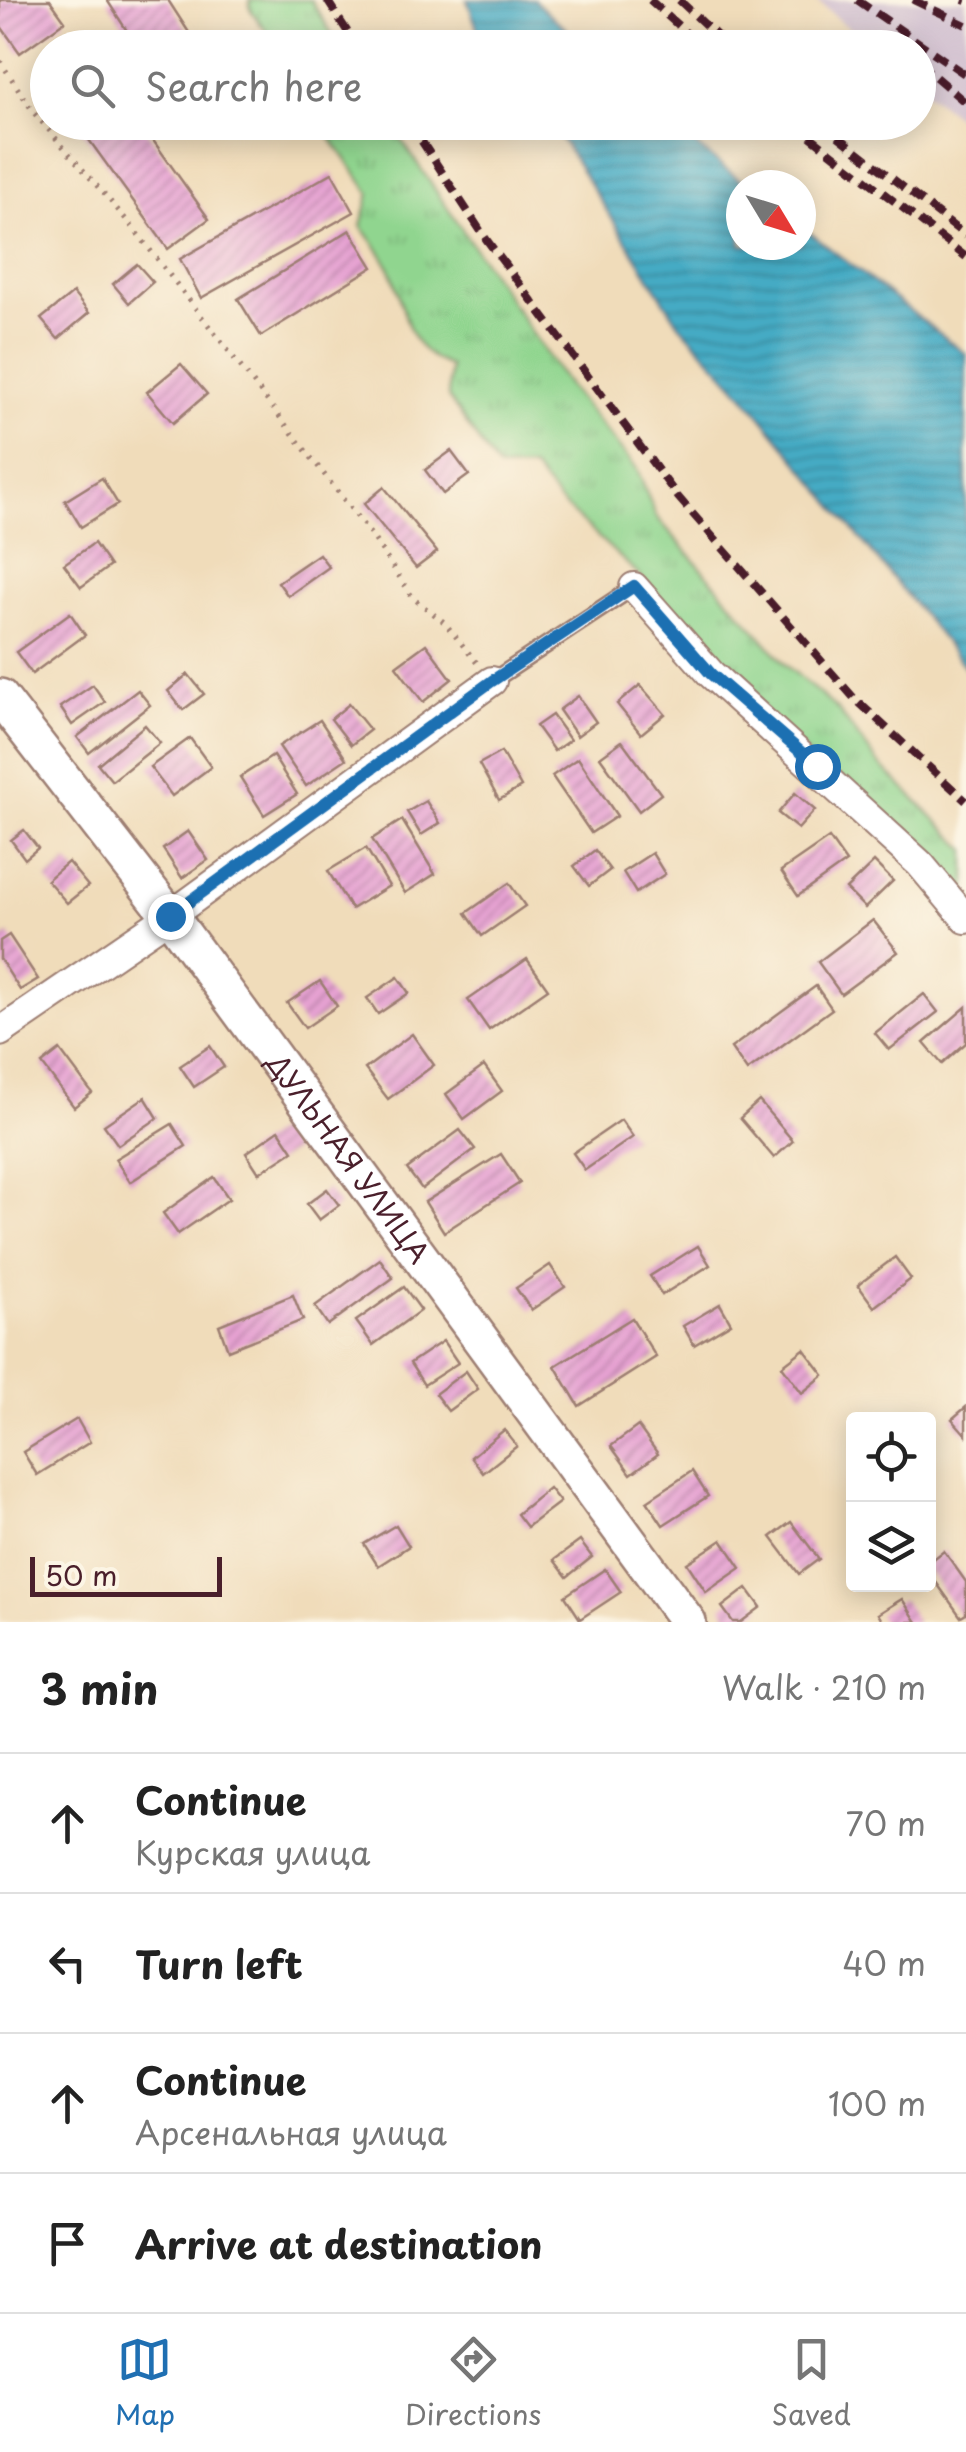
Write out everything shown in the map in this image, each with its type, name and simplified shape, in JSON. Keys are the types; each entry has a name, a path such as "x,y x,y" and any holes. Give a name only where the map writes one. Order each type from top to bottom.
{"street":[{"path":"634,586 711,674 920,864 966,919"},
{"path":"0,1032 170,916 492,681"},
{"name":"ДУЛЬНАЯ УЛИЦА","path":"0,697 170,916 688,1622"}],"lane":[{"path":"492,681 634,586"}],"path":[{"path":"0,61 30,107"},
{"path":"57,140 130,224 372,536 414,599 444,622 492,681"}],"shaded area":[{"path":"816,0 966,0 966,123 936,100 936,30 851,30"}],"green space":[{"path":"250,0 311,0 330,30 265,30 250,9"},
{"path":"332,140 402,140 568,386 637,469 656,516 786,665 838,710 878,763 966,849 966,904 716,668 635,571 559,501 532,468 498,469 448,397 450,366 434,358 414,337 388,265 361,226 370,193"}],"water":[{"path":"467,0 534,0 567,30 478,30"},
{"path":"562,140 689,140 728,170 726,260 816,260 816,238 966,354 966,668 737,387 679,324"}],"building":[{"path":"0,0 50,0 65,21 52,30 30,30 30,46 20,53 0,25"},
{"path":"107,0 168,0 187,30 126,30"},
{"path":"89,140 153,140 209,219 168,249"},
{"path":"332,173 354,212 201,298 180,259"},
{"path":"350,230 373,267 261,336 238,299"},
{"path":"137,264 153,282 129,303 113,284"},
{"path":"73,293 89,313 58,339 41,319"},
{"path":"181,364 207,394 173,423 147,392"},
{"path":"451,451 469,475 443,494 425,470"},
{"path":"102,478 118,504 81,527 65,501"},
{"path":"384,487 437,552 416,568 364,504"},
{"path":"94,543 110,566 81,587 64,564"},
{"path":"319,554 329,567 288,596 278,582"},
{"path":"70,613 85,635 32,674 16,652"},
{"path":"426,644 452,679 423,702 396,666"},
{"path":"188,674 204,694 183,710 168,691"},
{"path":"93,685 105,702 72,725 60,707"},
{"path":"640,685 665,714 641,734 617,704"},
{"path":"138,690 150,705 89,753 77,737"},
{"path":"578,696 596,722 577,736 559,710"},
{"path":"349,704 370,730 351,745 331,719"},
{"path":"552,715 570,740 554,751 536,726"},
{"path":"320,720 346,759 306,786 279,746"},
{"path":"145,725 160,743 112,781 98,764"},
{"path":"190,738 211,767 172,796 150,767"},
{"path":"622,741 661,794 639,811 600,757"},
{"path":"501,752 521,787 499,800 479,764"},
{"path":"273,756 297,794 264,815 240,777"},
{"path":"578,758 617,816 591,833 552,776"},
{"path":"795,793 815,810 798,829 778,813"},
{"path":"426,801 440,823 421,835 407,812"},
{"path":"402,820 435,874 405,893 372,839"},
{"path":"24,830 38,848 25,859 11,840"},
{"path":"188,831 208,860 182,878 163,849"},
{"path":"829,838 846,862 798,896 781,871"},
{"path":"366,848 389,886 351,909 328,871"},
{"path":"595,850 610,870 589,886 574,866"},
{"path":"652,853 665,874 636,893 623,872"},
{"path":"68,862 88,886 67,903 47,880"},
{"path":"874,862 893,881 865,908 846,889"},
{"path":"509,883 525,906 482,936 466,913"},
{"path":"873,920 898,952 841,994 818,962"},
{"path":"9,935 38,979 20,990 0,959 0,941"},
{"path":"527,959 548,989 489,1030 468,1000"},
{"path":"398,977 409,993 378,1014 367,998"},
{"path":"320,981 337,1006 305,1028 287,1003"},
{"path":"816,986 832,1009 747,1071 731,1048"},
{"path":"924,994 938,1012 889,1050 875,1033"},
{"path":"966,1007 966,1043 942,1064 924,1043"},
{"path":"412,1034 434,1065 388,1099 365,1069"},
{"path":"210,1046 224,1067 194,1087 180,1066"},
{"path":"60,1050 92,1093 74,1107 42,1064"},
{"path":"484,1066 502,1091 464,1119 446,1094"},
{"path":"145,1097 158,1118 118,1145 104,1125"},
{"path":"759,1101 793,1141 774,1158 740,1118"},
{"path":"621,1120 633,1137 585,1170 573,1153"},
{"path":"172,1124 186,1146 130,1182 115,1159"},
{"path":"279,1130 293,1151 259,1173 246,1153"},
{"path":"460,1130 475,1149 422,1189 407,1169"},
{"path":"501,1154 520,1183 444,1232 425,1202"},
{"path":"214,1177 229,1199 178,1234 163,1213"},
{"path":"327,1189 339,1205 319,1220 307,1204"},
{"path":"698,1246 710,1265 662,1295 650,1276"},
{"path":"895,1257 911,1279 874,1307 858,1285"},
{"path":"380,1259 393,1278 328,1325 315,1306"},
{"path":"550,1265 565,1287 531,1310 516,1288"},
{"path":"404,1287 421,1310 373,1345 356,1321"},
{"path":"293,1295 303,1320 228,1350 219,1325"},
{"path":"720,1304 731,1323 694,1345 683,1326"},
{"path":"632,1318 656,1357 579,1406 555,1366"},
{"path":"443,1341 458,1363 424,1385 410,1363"},
{"path":"804,1349 824,1375 802,1393 782,1366"},
{"path":"466,1371 478,1389 448,1411 435,1394"},
{"path":"966,1407 966,1435 952,1419"},
{"path":"77,1419 90,1442 37,1475 23,1452"},
{"path":"638,1426 658,1454 631,1474 611,1446"},
{"path":"504,1430 517,1446 483,1473 471,1457"},
{"path":"692,1471 708,1496 663,1525 647,1501"},
{"path":"549,1488 560,1502 527,1527 517,1514"},
{"path":"791,1522 819,1559 799,1574 771,1537"},
{"path":"396,1525 409,1546 378,1566 364,1544"},
{"path":"722,1540 741,1568 706,1592 687,1563"},
{"path":"580,1541 592,1557 567,1577 554,1560"},
{"path":"944,1551 966,1582 966,1614 961,1617 936,1582 936,1557"},
{"path":"605,1569 621,1592 580,1619 565,1596"},
{"path":"747,1588 761,1607 741,1622 733,1622 722,1607"},
{"path":"902,1599 917,1622 883,1622 878,1614"}],"railway":[{"path":"327,0 346,30"},
{"path":"650,0 683,30"},
{"path":"679,0 711,30"},
{"path":"857,0 901,30"},
{"path":"913,0 966,25"},
{"path":"936,54 966,75"},
{"path":"936,77 966,103"},
{"path":"421,140 486,239 678,497 854,698 966,801"},
{"path":"815,140 966,257"},
{"path":"843,140 966,236"}],"route":[{"path":"170,916 492,681 634,586 711,674 817,766"}]}
